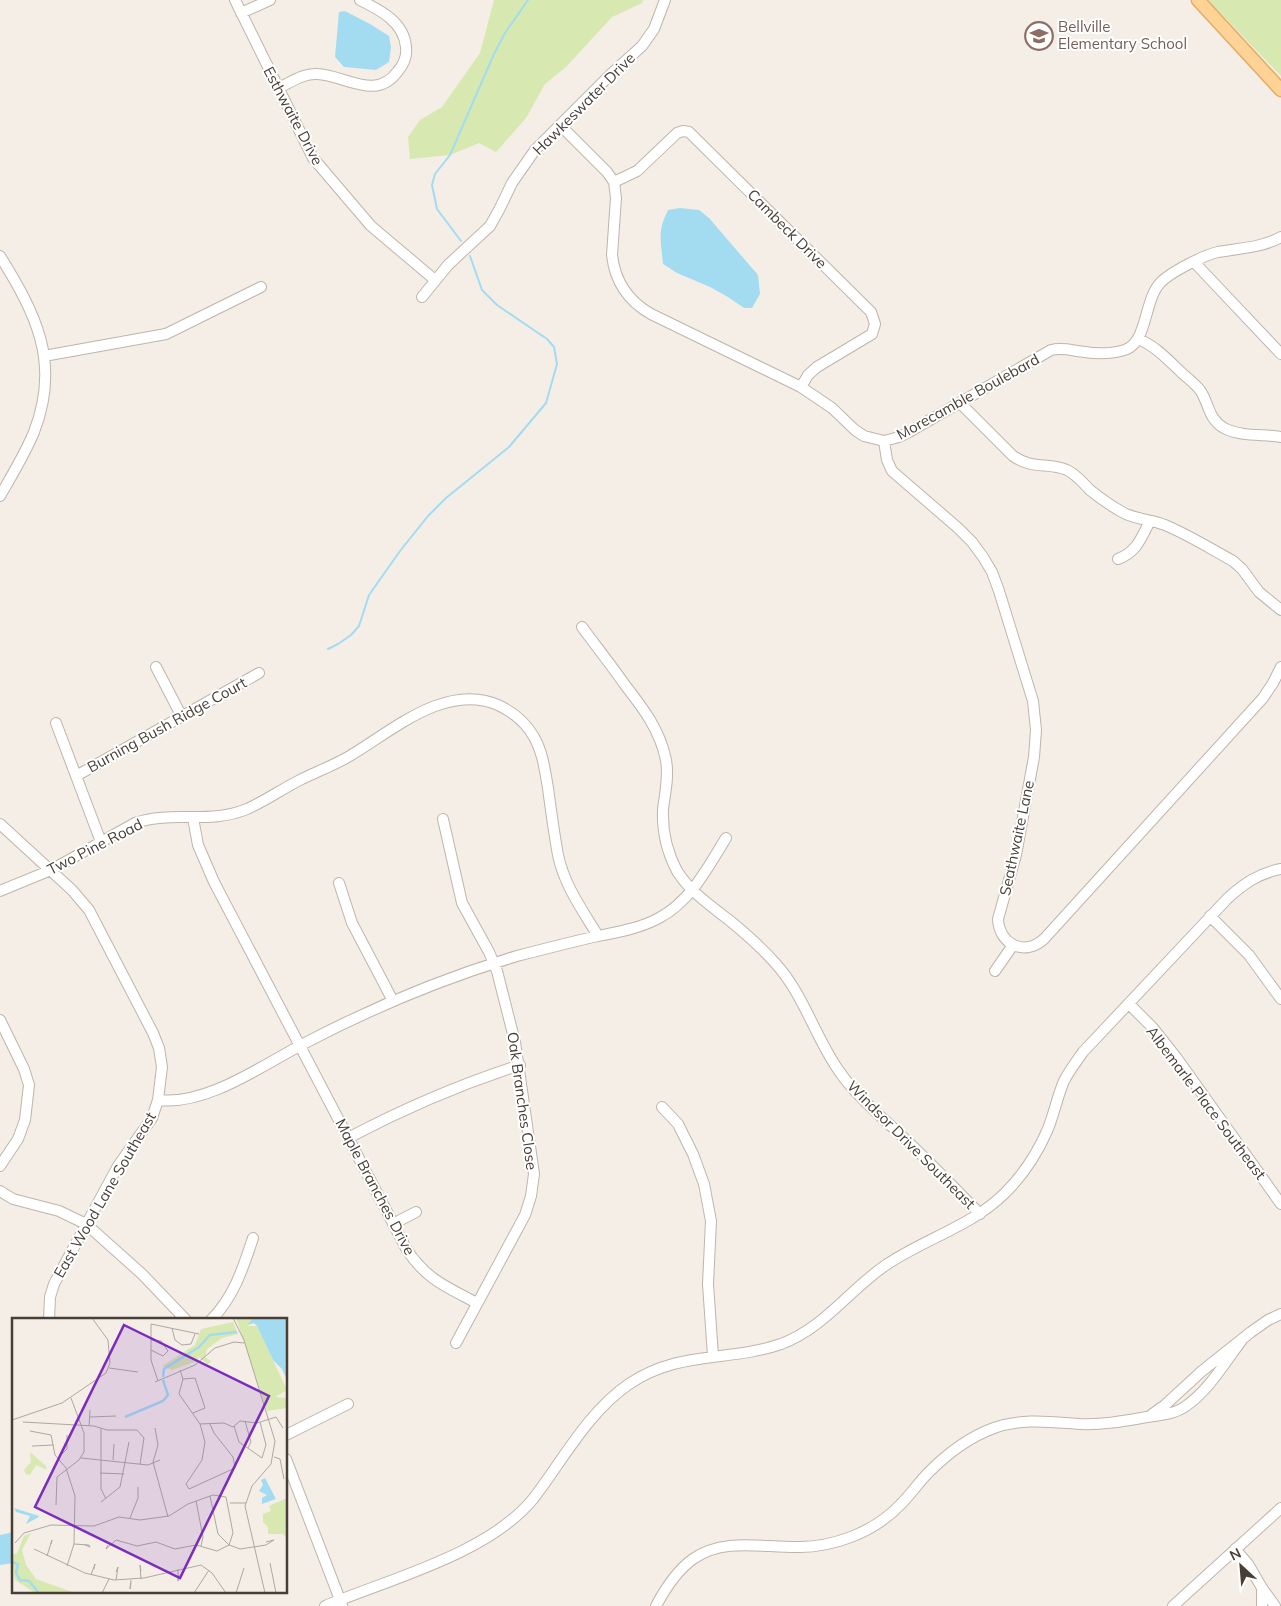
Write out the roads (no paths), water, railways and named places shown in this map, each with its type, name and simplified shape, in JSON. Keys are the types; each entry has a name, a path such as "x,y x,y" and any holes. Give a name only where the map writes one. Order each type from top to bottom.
{"main road":[{"path":"1198,0 1281,90"}],"street":[{"name":"Esthwaite Drive","path":"235,0 309,153 332,183 371,226 435,280"},
{"path":"241,13 270,0"},
{"path":"278,88 302,77 316,74 367,86 382,84 395,76 406,57 407,50 404,36 396,22 360,0"},
{"name":"Hawkeswater Drive","path":"422,297 448,265 490,226 500,210 516,175 536,150 611,74 642,46 654,29 665,0"},
{"path":"560,125 607,172 614,182"},
{"name":"Cambeck Drive","path":"614,182 637,172 677,132 690,132 871,312 876,324 872,334 812,371 801,387"},
{"name":"Morecamble Boulebard","path":"614,182 616,198 612,255 618,281 635,304 651,314 801,387 832,408 860,434 871,439 884,441 899,437 1051,350 1065,348 1090,353 1115,352 1129,348 1138,338"},
{"path":"1281,237 1261,246 1211,254 1168,276 1157,286 1138,338 1156,348 1198,387 1210,415 1223,428 1236,432 1281,437"},
{"path":"0,256 27,303 41,339 46,376 39,418 34,433 0,496"},
{"path":"1194,262 1281,354"},
{"path":"44,356 166,334 261,287"},
{"path":"960,403 1019,461 1034,466 1053,467 1069,471 1094,493 1132,517 1167,526 1233,561 1242,569 1259,592 1281,610"},
{"name":"Seathwaite Lane","path":"884,441 887,460 892,471 965,535 983,557 999,591 1030,691 1036,719 1034,757 1018,849 998,919 1000,931 1008,942 1013,945"},
{"path":"1118,559 1134,549 1150,521"},
{"name":"Windsor Drive Southeast","path":"582,627 648,716 661,740 667,774 663,820 665,841 672,861 683,879 692,891 776,963 793,985 825,1048 847,1082 980,1214"},
{"path":"156,667 182,717"},
{"path":"995,971 1013,945 1026,948 1044,939 1263,698 1281,667"},
{"name":"Burning Bush Ridge Court","path":"76,776 259,674"},
{"name":"Two Pine Road","path":"0,891 51,870 136,823 145,820 162,817 222,817 240,812 259,804 347,757 401,724 437,705 470,698 492,703 512,713 528,728 538,746 544,768 558,856 563,875 598,936"},
{"path":"56,723 101,842"},
{"name":"Maple Branches Drive","path":"193,818 198,845 207,869 407,1250 421,1269 438,1283 477,1303"},
{"name":"Oak Branches Close","path":"443,819 462,903 494,964 503,992 520,1065 534,1184 525,1215 456,1342"},
{"name":"East Wood Lane Southeast","path":"0,824 72,890 88,910 153,1033 159,1048 162,1067 158,1100 152,1118 118,1166 54,1284 50,1297 48,1318"},
{"path":"158,1100 177,1101 205,1094 392,1001 494,964 554,946 636,927 659,918 692,891 726,838"},
{"path":"325,1606 341,1603 461,1551 506,1525 525,1509 594,1417 618,1392 639,1378 664,1366 678,1362 768,1348 794,1339 823,1320 885,1266 918,1246 980,1214 1004,1194 1027,1166 1041,1144 1068,1073 1082,1052 1227,899 1247,882 1267,872 1281,869"},
{"path":"339,883 352,923 392,1001"},
{"path":"1210,916 1249,955 1281,998"},
{"name":"Albemarle Place Southeast","path":"1129,1004 1153,1028 1176,1057 1281,1204"},
{"path":"0,1020 24,1069 29,1085 25,1120 18,1139 0,1166"},
{"path":"348,1138 389,1116 433,1096 465,1083 520,1065"},
{"path":"662,1107 678,1124 693,1154 704,1184 710,1221 708,1284 713,1356"},
{"path":"0,1191 13,1198 59,1211 86,1224 142,1274 184,1318"},
{"path":"393,1224 416,1212"},
{"path":"213,1318 230,1296 242,1273 253,1238"},
{"path":"1145,1418 1165,1405 1202,1371 1260,1325 1281,1314"},
{"path":"656,1606 667,1587 681,1570 693,1559 709,1551 742,1544 814,1546 840,1541 859,1533 895,1510 929,1472 948,1455 961,1445 985,1432 1004,1425 1026,1421 1100,1424 1145,1418 1181,1409 1191,1402 1213,1378 1242,1340"},
{"path":"288,1434 348,1404"},
{"path":"288,1464 341,1603"},
{"path":"1173,1606 1281,1508"},
{"path":"1235,1549 1248,1564 1275,1606"},
{"path":"1262,1588 1262,1606"}],"water":[{"path":"345,11 389,36 391,47 389,62 376,70 344,67 335,57 339,12"},
{"path":"680,208 699,210 709,218 758,275 760,294 752,308 744,308 710,287 677,273 663,264 662,224 668,210"},
{"path":"12,1532 12,1563 0,1565 0,1535"}],"waterway":[{"path":"461,241 437,209 432,185 435,174 450,155 505,33 528,0"},
{"path":"328,649 351,635 359,626 369,595 428,516 446,498 509,447 546,403 557,364 554,347 547,339 497,305 482,290 470,256"}],"place":[{"name":"Bellville Elementary School","path":"1039,36"}]}
